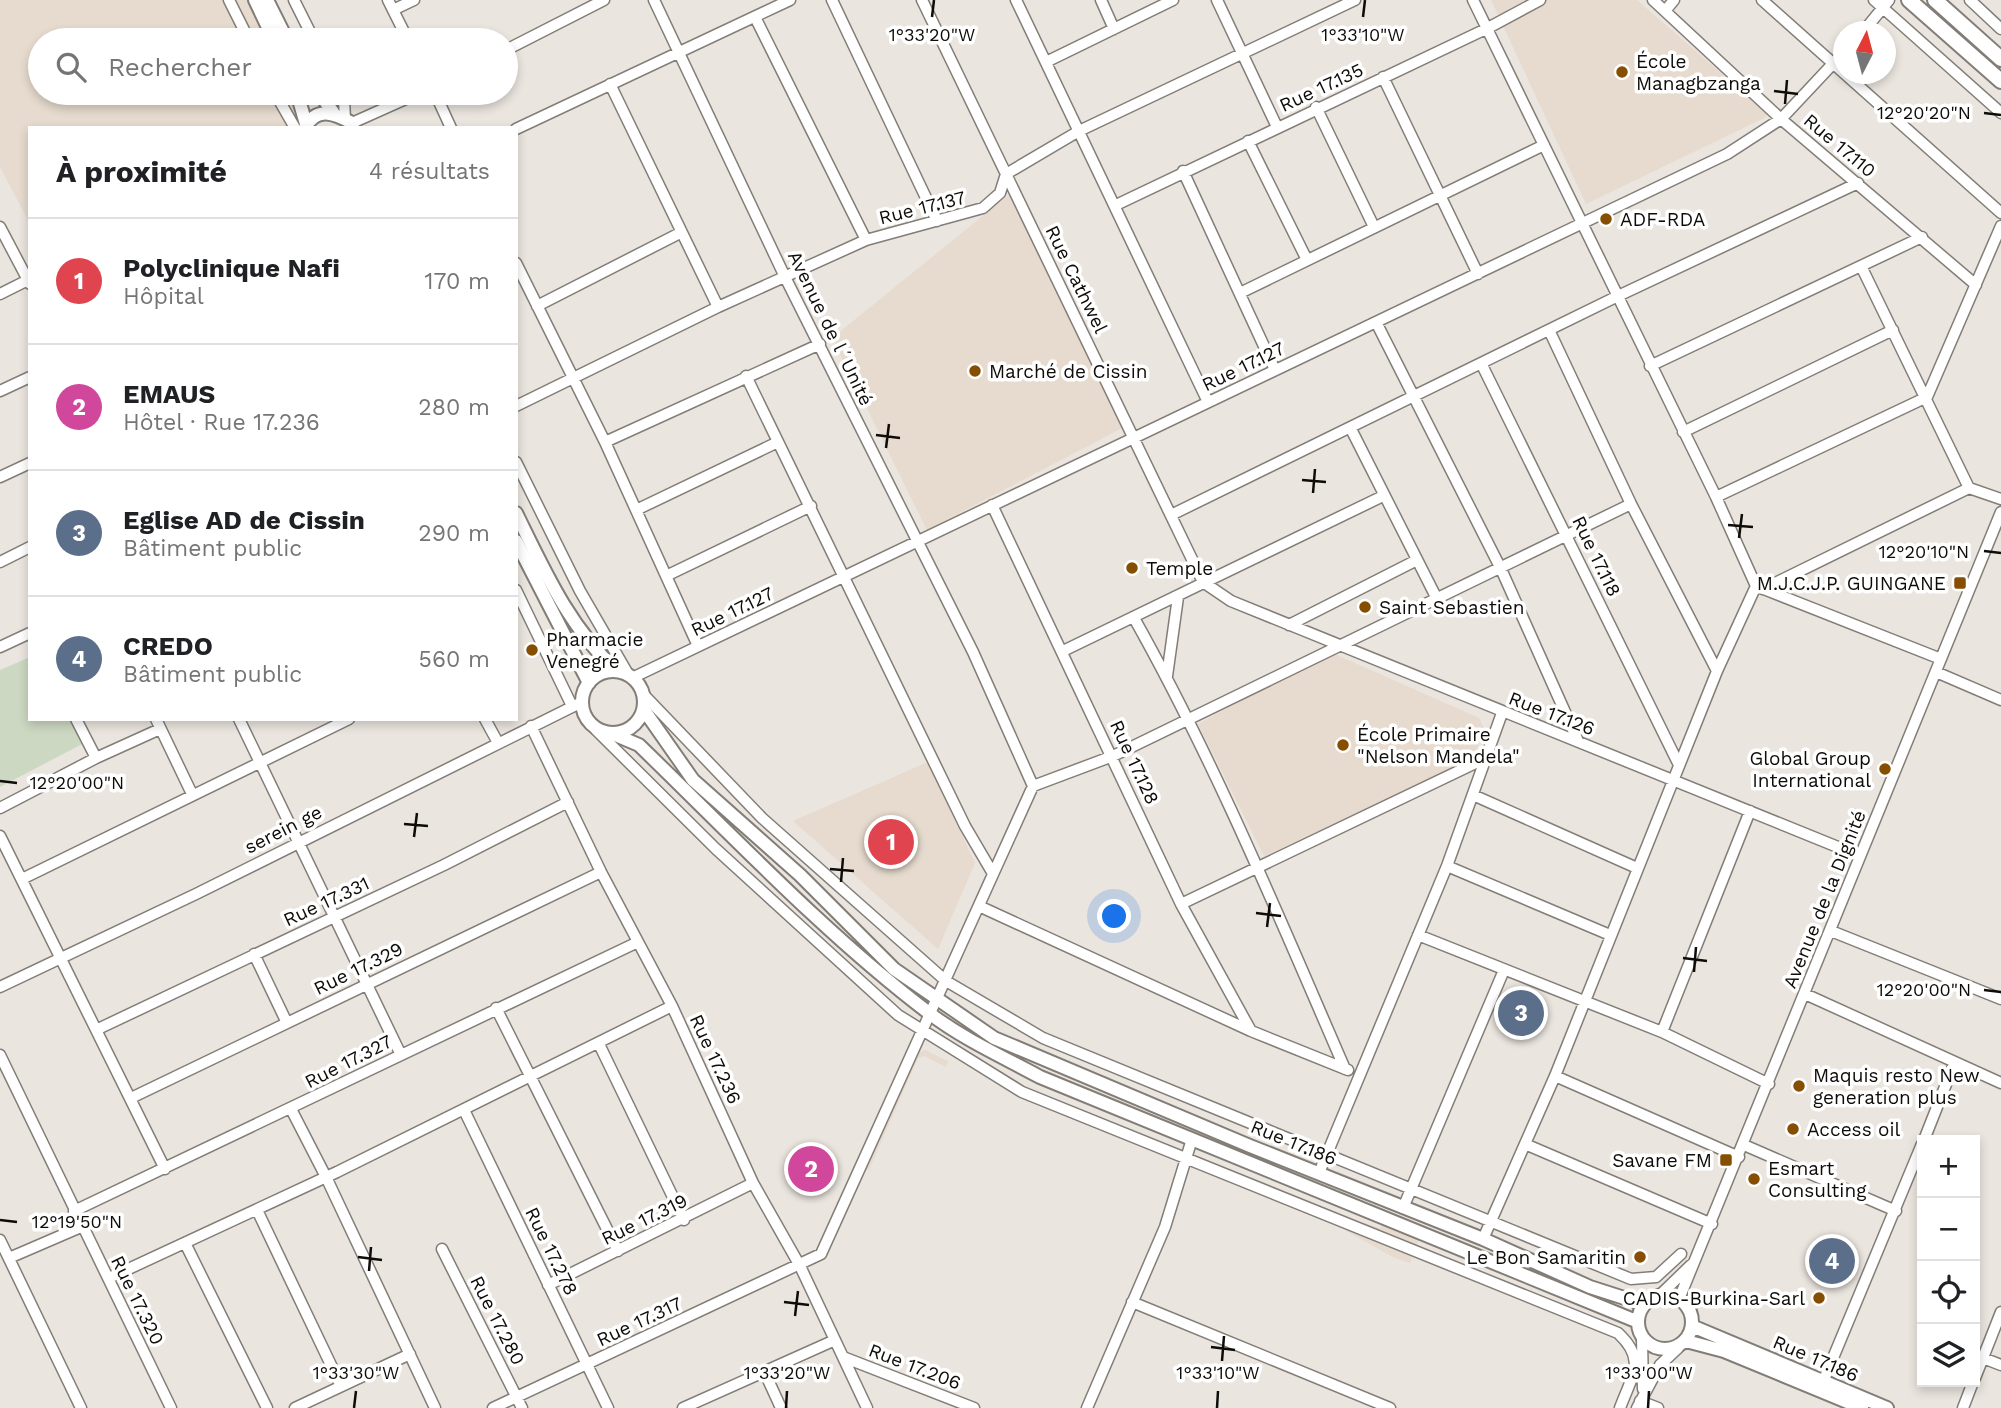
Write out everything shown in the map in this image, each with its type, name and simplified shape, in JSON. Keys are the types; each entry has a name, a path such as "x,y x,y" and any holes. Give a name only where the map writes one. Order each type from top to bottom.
{"highway":[{"path":"1909,0 2001,82"},
{"path":"1936,0 2001,59"}],"main road":[{"path":"254,0 268,28"},
{"path":"267,0 281,28"},
{"path":"299,105 302,126"},
{"path":"328,105 333,112 350,123"},
{"path":"302,126 317,114 333,112"},
{"path":"518,517 557,597 593,649 626,674 644,695 644,710 634,728 613,734"},
{"path":"518,545 589,683"},
{"path":"626,674 597,672 577,704 596,730 639,745 857,953 930,1014 1040,1077 1636,1321"},
{"name":"Rue 17.186","path":"644,710 692,780 800,874 894,969 994,1038 1483,1239 1590,1287 1643,1304"},
{"path":"1682,1345 1692,1326 1688,1309 1679,1299 1659,1296 1643,1304 1636,1321 1642,1339 1658,1347 1682,1345 1724,1351 1862,1408"},
{"name":"Rue 17.186","path":"1692,1326 1887,1408"}],"street":[{"path":"229,0 243,28"},
{"path":"294,0 308,28"},
{"path":"388,0 402,28"},
{"path":"393,10 414,0"},
{"path":"518,44 604,0"},
{"name":"Avenue de l´Unité","path":"653,0 680,50 785,277 973,652 1033,786"},
{"path":"518,128 790,0"},
{"path":"832,0 937,221"},
{"name":"Rue Cathwel","path":"922,0 1203,582"},
{"path":"1016,0 1208,402"},
{"path":"1101,0 1114,29"},
{"path":"1046,62 1173,0"},
{"path":"1217,0 1277,127"},
{"name":"Rue 17.137","path":"518,405 718,307 866,240 984,208 1000,193 1006,174 1079,131 1355,0"},
{"path":"1474,0 1759,587 1941,659"},
{"name":"Rue 17.135","path":"1116,205 1316,107 1488,28 1540,0"},
{"name":"Rue 17.110","path":"1653,0 1781,119 1976,285"},
{"path":"1665,11 1674,0"},
{"path":"1762,0 1833,65"},
{"path":"1874,0 1886,4 2001,113"},
{"path":"1970,0 2001,29"},
{"path":"1872,21 1886,4"},
{"path":"755,17 866,240"},
{"name":"Rue 17.127","path":"626,674 698,646 1727,154 1781,119 1833,65"},
{"path":"1383,77 1478,274"},
{"path":"610,84 718,307"},
{"path":"1855,84 2001,213"},
{"path":"285,105 302,126"},
{"path":"345,105 350,123 391,105"},
{"path":"440,105 450,126"},
{"path":"1316,107 1374,227"},
{"path":"1248,141 1307,260"},
{"path":"1240,293 1545,145"},
{"path":"1183,171 1275,370"},
{"path":"1171,514 1351,429 1618,296 1858,183"},
{"path":"1716,497 1927,397 2001,226"},
{"path":"0,227 28,279"},
{"path":"537,306 680,233"},
{"path":"1650,366 1922,237"},
{"path":"1861,266 1969,488"},
{"path":"518,267 605,442 698,646"},
{"path":"0,294 28,281"},
{"path":"1376,322 1501,569 1578,741"},
{"path":"1549,330 1631,504 1717,671"},
{"path":"1684,432 1893,330"},
{"path":"605,442 820,344"},
{"name":"Rue 17.118","path":"1481,363 1679,765"},
{"path":"746,376 965,826 992,872"},
{"path":"0,391 28,378"},
{"path":"1351,429 1437,599"},
{"path":"636,510 778,442"},
{"path":"0,477 28,464"},
{"path":"518,466 580,591 626,674"},
{"path":"1483,1239 1555,1076 1717,671 1759,587 1969,488 2001,499"},
{"path":"1063,651 1383,496"},
{"path":"1033,786 1113,756 1631,504"},
{"name":"Rue 17.128","path":"992,505 1181,904 1251,1031"},
{"path":"666,576 811,506"},
{"name":"Avenue de la Dignité","path":"1679,1299 1712,1224 2001,512"},
{"path":"0,562 28,548"},
{"path":"1289,625 1417,560"},
{"name":"Rue 17.126","path":"1203,582 1231,601 1860,856"},
{"path":"518,594 577,704"},
{"path":"1167,676 1178,597"},
{"path":"1134,618 1167,676 1258,868 1345,1069"},
{"path":"0,647 28,634"},
{"path":"1936,671 2001,700"},
{"path":"644,695 762,818 946,981 1044,1038 1631,1279 1656,1277 1681,1254"},
{"name":"serein ge","path":"0,987 196,894 497,741 577,704"},
{"path":"1320,1173 1447,866 1502,713"},
{"path":"77,721 96,758"},
{"path":"240,721 400,1054"},
{"path":"22,879 345,721"},
{"path":"486,721 497,741"},
{"path":"0,808 158,724 192,794"},
{"name":"Rue 17.236","path":"531,726 601,872 672,1006 753,1183 800,1266 867,1408"},
{"path":"596,730 716,849 898,1015 922,1032 1023,1092 1618,1333 1633,1347 1636,1365 1620,1408"},
{"path":"1181,904 1484,759"},
{"name":"Rue 17.317","path":"493,1408 821,1254 981,907 992,872 1033,786"},
{"path":"1473,795 1637,868"},
{"name":"Rue 17.331","path":"98,1029 444,865 568,802"},
{"path":"1662,1032 1750,811"},
{"path":"0,836 98,1029 165,1169"},
{"path":"1447,866 1611,935"},
{"name":"Rue 17.329","path":"131,1098 365,983 601,872"},
{"path":"981,907 1251,1031 1360,1076"},
{"path":"1831,931 2001,999"},
{"path":"1418,935 1662,1032 1769,1084"},
{"name":"Rue 17.327","path":"74,1211 638,942"},
{"path":"254,954 286,1023"},
{"path":"1403,1208 1504,970"},
{"path":"1805,994 1954,1064 2001,1083"},
{"path":"109,1278 326,1177 672,1006"},
{"path":"496,1008 618,1251"},
{"path":"599,1044 684,1220"},
{"name":"Rue 17.320","path":"0,1055 171,1408"},
{"path":"1926,1135 1954,1064"},
{"path":"1555,1076 1739,1157"},
{"path":"290,1109 326,1177 435,1408"},
{"name":"Rue 17.278","path":"464,1110 608,1408"},
{"path":"1087,1408 1164,1227 1192,1139"},
{"path":"1525,1144 1712,1224"},
{"path":"1744,1145 1896,1211"},
{"path":"1823,1382 1917,1157"},
{"name":"Rue 17.319","path":"548,1285 684,1220 753,1183"},
{"path":"257,1210 341,1386"},
{"path":"9,1258 81,1227"},
{"path":"0,1240 81,1408"},
{"path":"185,1243 267,1408"},
{"name":"Rue 17.280","path":"442,1249 522,1408"},
{"path":"1659,1296 1696,1260"},
{"path":"1132,1301 1390,1408"},
{"path":"1980,1365 2001,1312"},
{"path":"1640,1401 1642,1339"},
{"path":"683,1408 697,1405 764,1371 835,1340"},
{"path":"1640,1401 1660,1366 1682,1345"},
{"path":"295,1408 410,1354"},
{"name":"Rue 17.206","path":"844,1357 974,1408"},
{"path":"1983,1358 2001,1365"},
{"path":"764,1371 781,1408"},
{"path":"1963,1408 1971,1387"},
{"path":"1640,1401 1658,1408"}],"shaded area":[{"path":"0,0 252,0 267,28 28,28 28,105 305,105 316,126 28,126 28,220 0,167"},
{"name":"École Managbzanga","path":"1491,0 1637,0 1767,113 1766,117 1586,204"},
{"path":"1010,194 1128,425 927,530 832,338"},
{"name":"École Primaire \"Nelson Mandela\"","path":"1330,652 1479,718 1485,730 1471,761 1264,856 1198,724"},
{"path":"928,762 975,863 938,949 793,821"},
{"path":"925,1050 948,1061 946,1067 924,1056 918,1058 869,1170 862,1168 913,1054"},
{"path":"1384,1219 1420,1237 1410,1263 1395,1258 1346,1231 1347,1223 1365,1223 1380,1228"}],"green space":[{"path":"28,658 28,721 74,721 86,742 0,787 0,670"}],"place":[{"name":"École Managbzanga","path":"1622,72"},
{"name":"ADF-RDA","path":"1606,219"},
{"name":"Marché de Cissin","path":"975,371"},
{"name":"Temple","path":"1132,568"},
{"name":"M.J.C.J.P. GUINGANE","path":"1960,583"},
{"name":"Saint Sebastien","path":"1365,607"},
{"name":"Pharmacie Venegré","path":"532,650"},
{"name":"École Primaire \"Nelson Mandela\"","path":"1343,745"},
{"name":"Global Group International","path":"1885,769"},
{"name":"Polyclinique Nafi","path":"891,842"},
{"name":"Eglise AD de Cissin","path":"1521,1013"},
{"name":"Maquis resto New generation plus","path":"1799,1086"},
{"name":"Access oil","path":"1793,1129"},
{"name":"Savane FM","path":"1726,1160"},
{"name":"EMAUS","path":"811,1169"},
{"name":"Esmart Consulting","path":"1754,1179"},
{"name":"Le Bon Samaritin","path":"1640,1257"},
{"name":"CREDO","path":"1832,1261"},
{"name":"CADIS-Burkina-Sarl","path":"1819,1298"}]}
